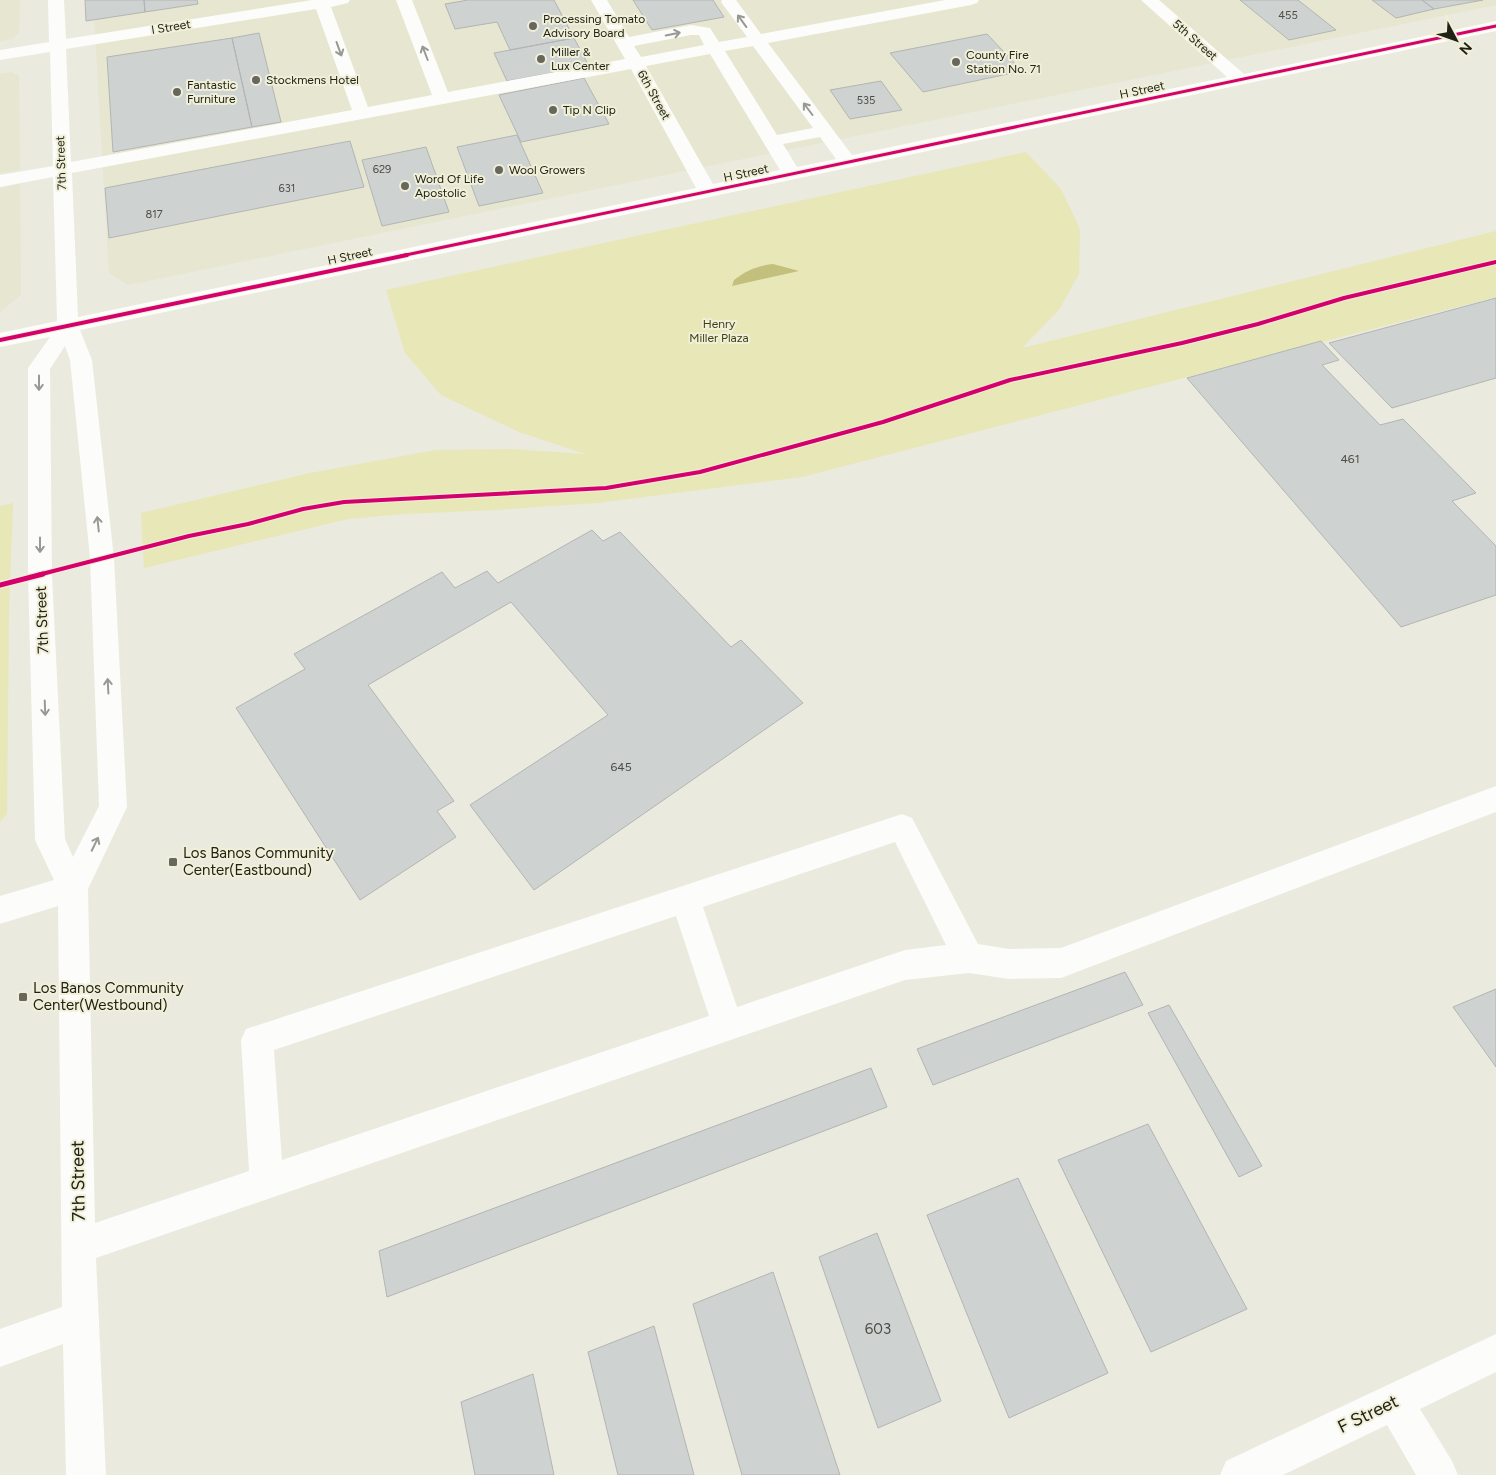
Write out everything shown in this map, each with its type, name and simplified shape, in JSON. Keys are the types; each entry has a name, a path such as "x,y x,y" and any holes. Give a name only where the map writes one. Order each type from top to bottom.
{"street":[{"name":"7th Street","path":"56,0 68,326 81,360 102,558 113,807 73,888"},
{"name":"I Street","path":"0,55 342,0"},
{"path":"404,0 442,99"},
{"name":"6th Street","path":"599,0 636,62 708,192"},
{"path":"0,181 971,0"},
{"name":"5th Street","path":"1149,0 1241,80"},
{"path":"729,2 756,40"},
{"path":"322,3 362,114"},
{"name":"H Street","path":"0,340 1496,26"},
{"path":"625,43 691,30 704,31 716,48 749,64 824,131 848,162"},
{"path":"756,40 749,64 772,141 792,174"},
{"path":"772,141 824,131"},
{"name":"7th Street","path":"68,326 39,368 40,566 50,840 73,888 78,1247 86,1475"},
{"path":"78,1247 906,965 969,958 1008,964 1061,963 1496,799"},
{"path":"266,1183 257,1040 902,827 969,958"},
{"path":"0,910 73,888"},
{"path":"686,899 728,1026"},
{"path":"0,1348 81,1319"},
{"name":"F Street","path":"1240,1475 1496,1352"},
{"path":"1394,1401 1438,1475"}],"shaded area":[{"path":"0,0 20,0 19,33 12,39 0,41"},
{"path":"93,0 1496,0 1496,5 128,285 109,273"},
{"path":"12,72 19,76 20,170 0,173 0,74"},
{"path":"20,184 21,295 0,312 0,188"},
{"path":"773,264 799,271 732,286 734,280 748,271"}],"green space":[{"name":"Henry Miller Plaza","path":"1026,152 1061,189 1080,229 1079,274 1059,310 1022,348 1496,231 1496,297 802,477 597,503 348,519 144,568 141,513 310,473 436,450 510,449 585,454 519,432 441,395 405,353 386,290"},
{"path":"13,503 9,613 7,814 0,822 0,506"}],"building":[{"path":"85,0 144,0 145,12 86,21"},
{"path":"144,0 197,0 198,4 145,12"},
{"name":"Processing Tomato Advisory Board","path":"468,0 554,0 574,38 510,50 497,22 455,29 445,4"},
{"path":"633,0 713,0 724,17 652,30"},
{"path":"1240,0 1298,0 1336,30 1289,40"},
{"path":"1372,0 1422,0 1434,9 1396,18"},
{"path":"1422,0 1483,0 1434,9"},
{"name":"Stockmens Hotel","path":"259,33 281,122 252,127 232,38"},
{"name":"County Fire Station No. 71","path":"987,34 1022,71 923,92 890,53"},
{"name":"Fantastic Furniture","path":"232,38 252,127 113,152 107,57"},
{"name":"Miller & Lux Center","path":"574,38 589,66 507,81 494,53"},
{"name":"Tip N Clip","path":"584,78 609,124 521,142 499,95"},
{"path":"881,81 902,110 850,119 830,90"},
{"name":"Wool Growers","path":"517,135 543,193 479,206 457,147"},
{"path":"350,141 364,187 109,238 105,188"},
{"name":"Word Of Life Apostolic","path":"426,147 449,212 382,226 362,160"},
{"path":"1496,298 1496,378 1392,408 1329,343"},
{"path":"1321,341 1339,360 1322,365 1380,425 1403,419 1476,493 1452,501 1496,546 1496,595 1401,627 1187,378"},
{"path":"592,530 603,541 620,532 731,647 741,640 803,703 534,890 470,805 608,715 511,602 368,685 454,801 437,811 456,837 360,900 236,708 305,669 294,654 442,572 455,588 487,571 498,583"},
{"path":"1125,972 1143,1005 933,1085 917,1049"},
{"path":"1496,989 1496,1067 1453,1007"},
{"path":"1169,1005 1262,1166 1239,1177 1148,1013"},
{"path":"871,1068 887,1107 387,1297 379,1251"},
{"path":"1148,1124 1247,1309 1151,1352 1058,1160"},
{"path":"1018,1178 1108,1373 1009,1418 927,1215"},
{"path":"877,1233 941,1401 878,1428 819,1257"},
{"path":"773,1272 840,1475 742,1475 693,1304"},
{"path":"654,1326 694,1475 618,1475 588,1352"},
{"path":"533,1374 554,1475 475,1475 461,1402"}],"cycle path":[{"path":"0,340 1496,26"},
{"path":"0,585 189,536 248,524 303,509 344,502 606,488 700,472 883,422 1010,380 1182,343 1258,324 1344,298 1496,262"}],"place":[{"name":"Processing Tomato Advisory Board","path":"533,26"},
{"name":"Miller & Lux Center","path":"541,59"},
{"name":"County Fire Station No. 71","path":"956,62"},
{"name":"Stockmens Hotel","path":"256,80"},
{"name":"Fantastic Furniture","path":"177,92"},
{"name":"Tip N Clip","path":"553,110"},
{"name":"Wool Growers","path":"499,170"},
{"name":"Word Of Life Apostolic","path":"405,186"},
{"name":"Los Banos Community Center(Eastbound)","path":"173,862"},
{"name":"Los Banos Community Center(Westbound)","path":"23,997"}]}
